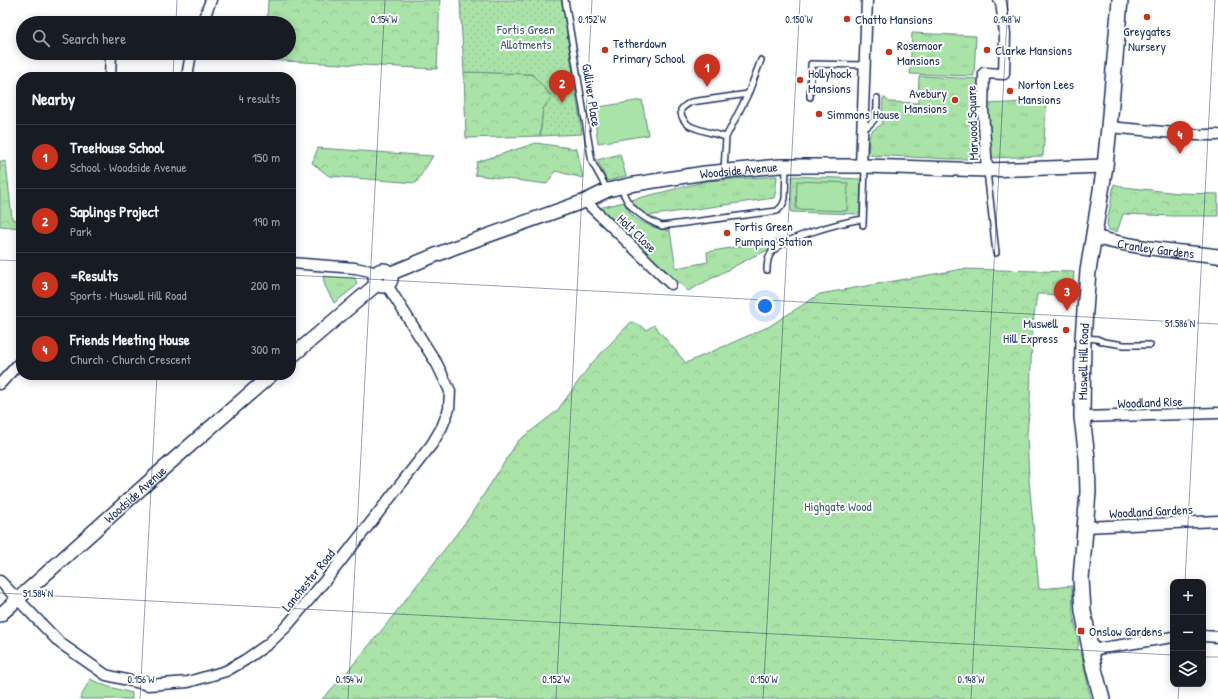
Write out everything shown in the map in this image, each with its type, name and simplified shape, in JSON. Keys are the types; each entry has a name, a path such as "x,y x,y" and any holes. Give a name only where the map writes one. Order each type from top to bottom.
{"main road":[{"name":"Muswell Hill Road","path":"1102,699 1090,650 1083,611 1081,579 1088,492 1087,458 1082,417 1083,338 1087,282 1105,166 1120,0"}],"street":[{"path":"205,16 211,0"},
{"path":"863,166 862,130 867,0"},
{"name":"Marwood Square","path":"987,170 983,110 984,73 1004,74 1004,34 1001,2 999,0"},
{"path":"110,72 111,60"},
{"path":"188,72 190,60"},
{"path":"1109,127 1218,136"},
{"name":"Woodside Avenue","path":"296,353 382,279 453,248 585,201 608,190 621,186 706,173 786,166 863,166 987,170 1105,166"},
{"name":"Holt Close","path":"585,201 671,284"},
{"name":"Cranley Gardens","path":"1094,237 1147,248 1218,256"},
{"path":"296,263 355,268 370,271 382,279"},
{"name":"Lanchester Road","path":"0,581 60,643 106,675 148,685 188,682 226,671 268,644 287,626 333,571 432,444 442,427 449,409 450,391 437,364 382,279"},
{"path":"0,384 16,366"},
{"name":"Woodside Avenue","path":"0,615 163,468 265,380"},
{"name":"Woodland Rise","path":"1082,417 1218,413"},
{"name":"Woodland Gardens","path":"1085,527 1218,521"},
{"path":"1206,636 1218,637"},
{"path":"1090,650 1170,637"}],"lane":[{"name":"Gulliver Place","path":"565,0 592,162 608,190"},
{"path":"724,171 726,137 748,94 761,60"},
{"path":"810,97 811,64 864,65"},
{"path":"726,137 690,126 684,121 681,110 684,106 691,102 748,94"},
{"path":"862,130 871,125 877,116 877,98"},
{"path":"621,186 627,201 636,211 648,220 662,226 777,211 782,206 785,199 786,166"},
{"path":"863,166 863,225"},
{"path":"987,170 996,253"},
{"path":"767,270 770,255 775,250 790,241 845,222 863,219"},
{"path":"1083,338 1097,339 1104,342 1124,345 1150,345"}],"green space":[{"path":"268,0 440,0 437,69 265,60 296,60 296,16 267,16"},
{"name":"Fortis Green Allotments","path":"460,0 562,0 582,134 540,136 543,109 552,97 532,74 464,72"},
{"path":"912,33 976,36 974,76 910,74"},
{"path":"464,72 532,74 552,97 543,109 540,136 466,138"},
{"path":"919,76 980,79 984,159 868,155 869,137 872,131 882,124 883,98 889,102 918,103"},
{"path":"642,100 648,135 598,143 593,108"},
{"path":"1046,101 1043,156 992,158 987,104"},
{"path":"536,143 577,149 583,178 555,171 547,184 475,175 477,162"},
{"path":"318,148 433,156 416,183 329,176 312,163"},
{"path":"620,154 626,176 607,181 597,160"},
{"path":"0,161 6,162 12,219 16,220 16,228 0,226"},
{"path":"777,176 774,198 647,216 639,210 631,200 707,181"},
{"path":"792,176 861,179 860,214 791,212"},
{"path":"797,181 848,183 847,211 796,209"},
{"path":"1114,184 1124,187 1179,193 1218,194 1218,216 1123,214 1117,232 1109,230 1107,224"},
{"path":"624,202 631,214 638,220 670,231 676,268 708,262 707,252 800,236 752,257 688,291 599,208"},
{"name":"Highgate Wood","path":"963,269 1074,272 1072,295 1037,294 1032,331 1030,402 1027,434 1029,480 1039,589 1072,586 1073,614 1079,644 1077,649 1081,652 1091,699 322,699 342,678 386,625 468,519 518,441 557,411 591,364 631,322 642,326 646,330 654,325 686,363 768,327 820,294"},
{"path":"323,276 355,278 357,284 334,303 325,286"},
{"path":"90,679 106,686 132,693 132,699 80,699"}],"place":[{"name":"Greygates Nursery","path":"1147,17"},
{"name":"Chatto Mansions","path":"847,19"},
{"name":"Tetherdown Primary School","path":"605,50"},
{"name":"Clarke Mansions","path":"987,50"},
{"name":"Rosemoor Mansions","path":"889,52"},
{"name":"Hollyhock Mansions","path":"800,80"},
{"name":"TreeHouse School","path":"707,87"},
{"name":"Norton Lees Mansions","path":"1010,91"},
{"name":"Avebury Mansions","path":"955,100"},
{"name":"Saplings Project","path":"562,103"},
{"name":"Simmons House","path":"819,114"},
{"name":"Friends Meeting House","path":"1180,154"},
{"name":"Fortis Green Pumping Station","path":"727,233"},
{"name":"=Results","path":"1067,311"},
{"name":"Muswell Hill Express","path":"1066,330"},
{"name":"Onslow Gardens","path":"1081,631"}]}
